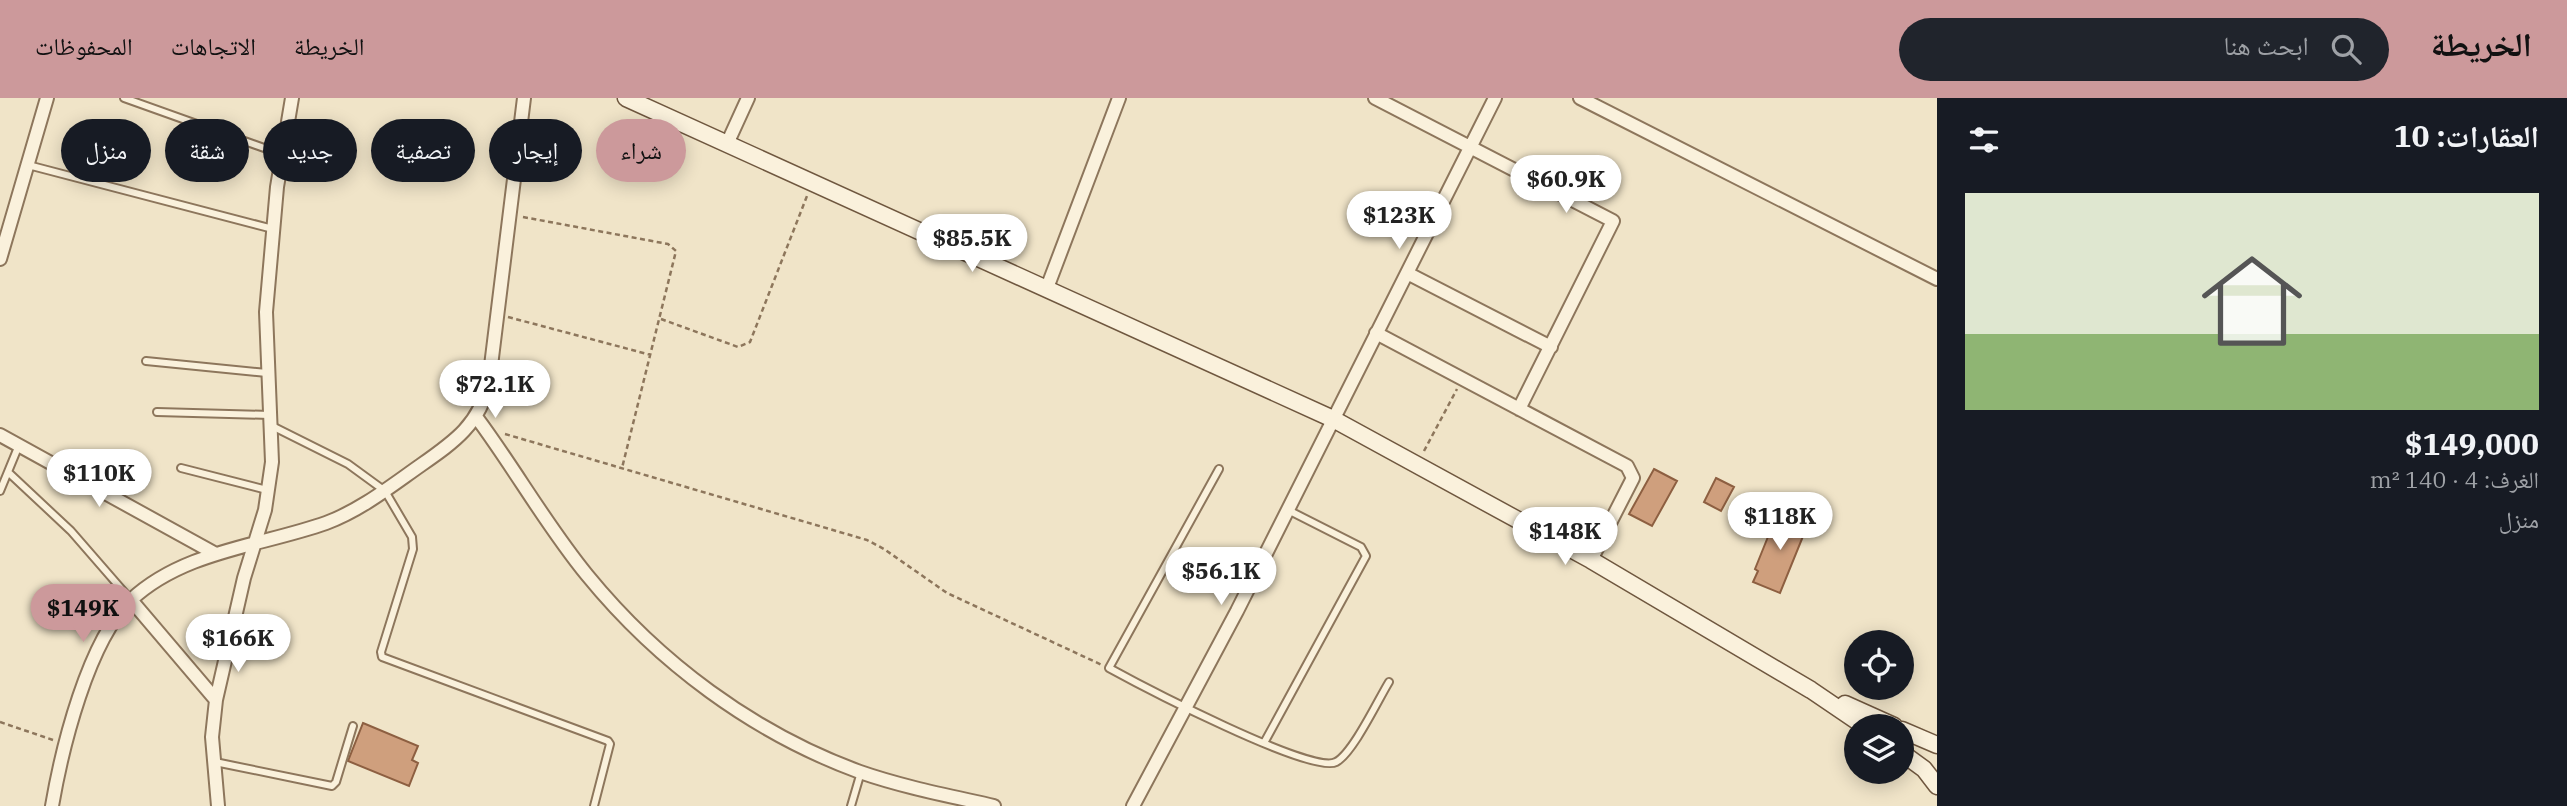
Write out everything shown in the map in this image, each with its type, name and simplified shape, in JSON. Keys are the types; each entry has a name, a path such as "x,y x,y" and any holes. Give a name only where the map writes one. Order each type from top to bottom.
{"main road":[{"path":"626,98 1333,419 1591,560 1811,690 1846,714"},
{"path":"1811,690 1866,714"},
{"path":"1914,735 1937,746"},
{"path":"1914,761 1937,786"}],"street":[{"path":"0,260 47,98"},
{"path":"288,119 292,98"},
{"path":"52,806 65,744 80,696 109,626 131,600 158,581 214,554 327,522 349,513 385,491 481,423 498,315 524,98"},
{"path":"727,145 748,98"},
{"path":"1048,288 1119,98"},
{"path":"1375,98 1613,221 1519,410"},
{"path":"1133,806 1288,510 1495,98"},
{"path":"1580,98 1937,279"},
{"path":"218,806 212,761 216,700 269,491 272,461 266,313 278,182"},
{"path":"1407,272 1550,347"},
{"path":"1376,333 1627,466 1633,478 1591,560"},
{"path":"481,423 585,573 650,643 699,684 799,747 861,772 994,806"},
{"path":"0,435 214,554"},
{"path":"131,600 216,700"}],"lane":[{"path":"124,98 263,148"},
{"path":"26,165 273,229"},
{"path":"146,361 267,373"},
{"path":"157,412 270,420 348,464 385,491 414,544 381,652 382,657 608,741 610,744 594,806"},
{"path":"1,486 19,445"},
{"path":"181,468 269,491"},
{"path":"1219,469 1109,668 1186,707 1316,764 1336,762 1345,755 1389,682"},
{"path":"8,472 71,531 131,600"},
{"path":"1264,743 1366,556 1361,547 1288,510"},
{"path":"212,761 332,786 353,726"},
{"path":"851,806 861,772"}],"path":[{"path":"660,318 738,346 750,342 812,183"},
{"path":"510,214 673,247 677,255 622,468"},
{"path":"498,315 651,355"},
{"path":"1417,463 1462,379"},
{"path":"481,423 622,468 867,540 947,593 1109,668"},
{"path":"0,722 65,744"}],"building":[{"path":"1654,469 1677,481 1652,526 1629,514"},
{"path":"1716,478 1734,487 1721,511 1704,502"},
{"path":"1778,512 1808,524 1780,593 1753,582 1758,571 1755,569"},
{"path":"363,723 418,746 412,760 418,763 409,786 348,761"}]}
